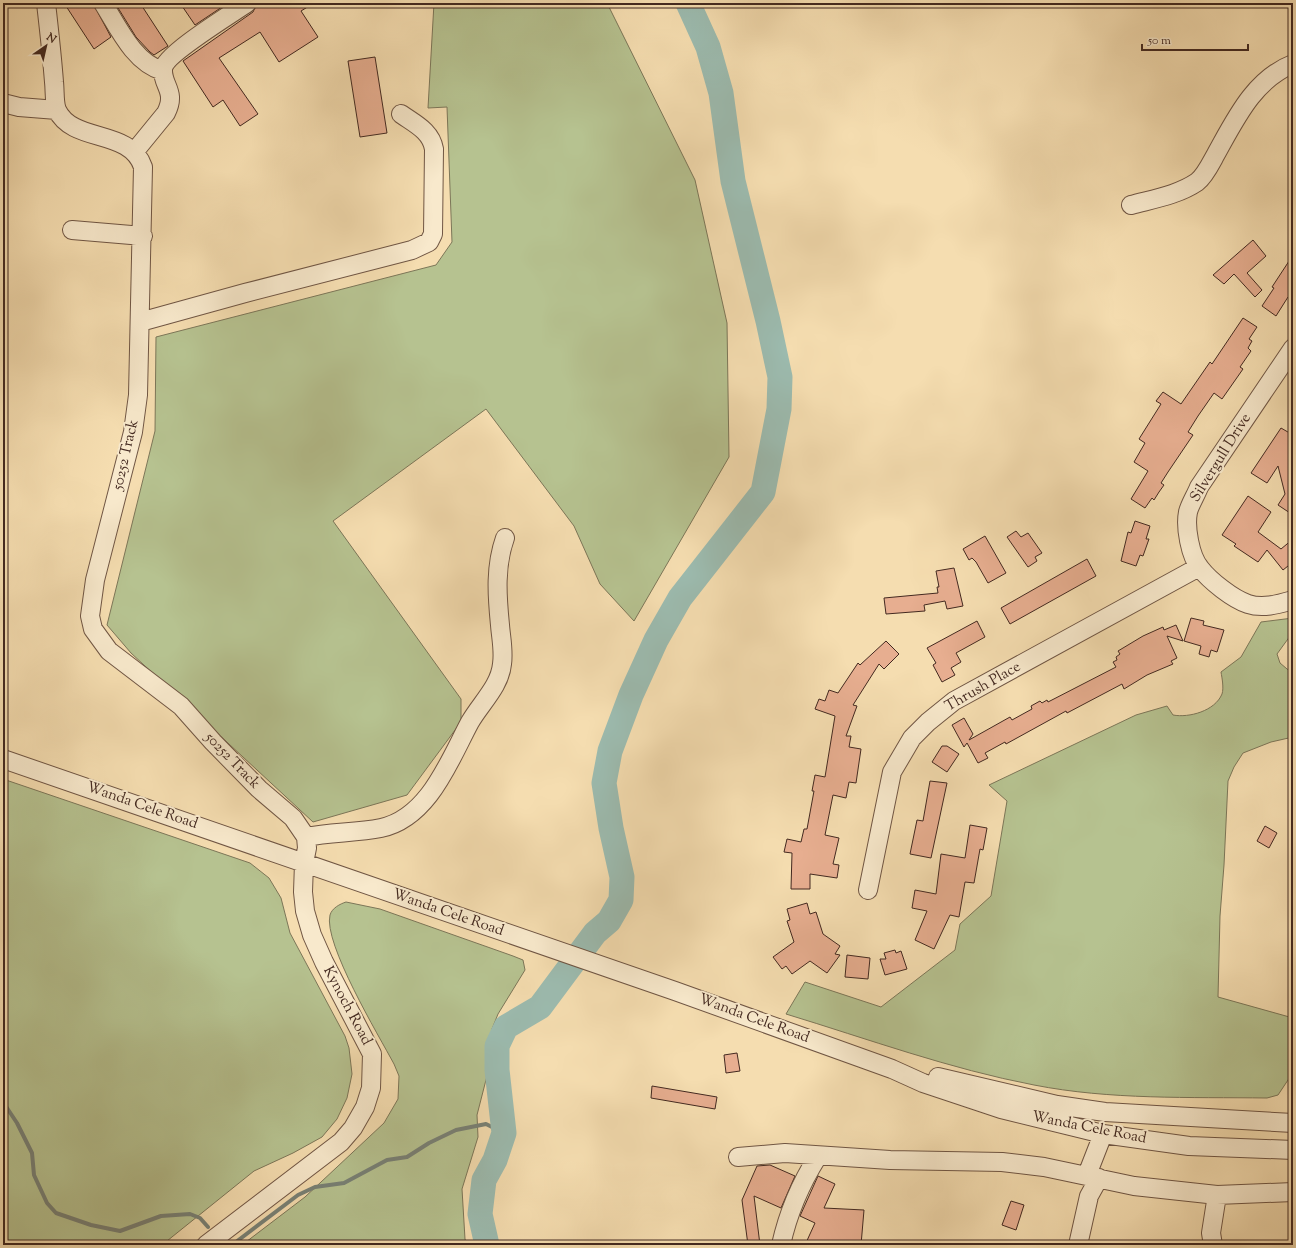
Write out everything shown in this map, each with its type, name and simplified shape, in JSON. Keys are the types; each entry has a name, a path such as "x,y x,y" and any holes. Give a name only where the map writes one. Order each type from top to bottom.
{"street":[{"path":"46,3 57,110 73,126 84,132 121,143 135,152 169,106 171,98 163,70 164,66 172,55 247,3"},
{"path":"103,3 123,34 144,62 163,70"},
{"path":"1131,205 1182,191 1199,181 1248,100 1264,82 1284,67 1293,64"},
{"path":"3,103 19,107 57,110"},
{"path":"140,322 412,250 429,242 433,234 433,140 429,134 401,114"},
{"name":"50252 Track","path":"135,152 143,166 143,236 138,394 133,432 95,580 90,616 93,629 109,651 181,706 259,790 293,818 306,837"},
{"path":"72,230 143,236"},
{"name":"Silvergull Drive","path":"1293,348 1199,487 1188,512 1187,530 1191,548 1199,568 1229,595 1249,604 1274,605 1293,600"},
{"path":"304,863 307,848 306,837 383,828 397,822 420,805 439,780 473,717 498,680 502,666 503,648 497,581 501,550 505,538"},
{"name":"Thrush Place","path":"868,890 892,772 912,738 928,722 954,702 1199,568"},
{"name":"Wanda Cele Road","path":"3,758 675,991 892,1069 923,1083 1001,1109 1103,1134 1218,1148 1293,1150"},
{"name":"Kynoch Road","path":"206,1245 341,1142 353,1128 365,1106 371,1088 372,1054 324,962 312,935 305,911 304,863"},
{"name":"Wanda Cele Road","path":"892,1069 916,1072 1057,1105 1105,1112 1293,1123"},
{"path":"1078,1245 1103,1134"},
{"path":"738,1157 785,1153 890,1160 1002,1162 1093,1177 1134,1186 1216,1196 1293,1192"},
{"path":"781,1245 785,1227 803,1182 818,1156"},
{"path":"1213,1245 1211,1233 1216,1196"}],"green space":[{"path":"434,3 607,3 695,180 727,323 729,457 634,621 600,584 574,526 486,409 333,521 461,699 461,722 407,795 313,822 131,653 107,625 155,431 156,337 436,265 452,242 447,107 428,108"},
{"path":"1293,618 1293,632 1277,654 1280,663 1293,674 1293,737 1271,742 1243,753 1234,767 1228,781 1220,916 1218,997 1293,1018 1292,1074 1278,1095 1267,1098 1150,1097 1063,1090 971,1071 786,1014 805,982 881,1007 955,950 960,924 991,896 1007,801 989,785 1136,715 1167,706 1173,715 1179,716 1194,714 1208,709 1219,700 1223,692 1221,672 1241,657 1261,622"},
{"path":"3,779 250,863 269,878 281,898 290,933 345,1036 349,1048 352,1074 347,1098 337,1119 322,1137 293,1153 254,1171 162,1245 3,1245"},
{"path":"346,902 380,909 523,960 525,970 498,1014 492,1029 488,1072 477,1115 478,1137 462,1189 465,1239 467,1245 242,1245 305,1197 384,1123 398,1099 399,1076 343,967 330,928 330,915 332,910"}],"building":[{"path":"64,3 93,3 111,37 94,49"},
{"path":"115,3 140,3 168,46 154,55 150,52 136,37"},
{"path":"180,3 228,3 195,25"},
{"path":"257,3 314,3 301,11 318,37 279,62 260,32 219,58 258,114 240,126 223,100 213,107 183,61 253,12"},
{"path":"375,57 387,133 360,137 348,61"},
{"path":"1253,240 1266,256 1247,273 1262,290 1255,297 1234,274 1224,284 1213,275"},
{"path":"1293,255 1293,301 1288,297 1276,316 1262,306 1274,288 1272,287"},
{"path":"1243,318 1257,327 1249,339 1252,341 1248,348 1251,351 1240,367 1243,369 1222,399 1214,393 1188,432 1193,435 1161,483 1164,485 1154,500 1152,498 1145,508 1131,499 1148,471 1134,462 1145,443 1139,439 1161,404 1156,401 1163,392 1181,404 1210,362 1212,364"},
{"path":"1281,428 1293,435 1293,515 1278,505 1285,494 1278,466 1267,483 1251,473"},
{"path":"1248,496 1271,512 1258,532 1281,549 1293,539 1293,562 1283,570 1267,550 1258,562 1234,546 1236,544 1222,535"},
{"path":"1135,521 1150,526 1146,539 1149,539 1143,556 1140,555 1136,566 1121,561 1128,532 1131,533"},
{"path":"1016,531 1021,537 1028,533 1042,553 1035,557 1037,561 1028,567 1007,537"},
{"path":"985,536 1006,573 988,583 976,562 972,558 969,560 963,549"},
{"path":"1087,559 1096,576 1010,624 1001,608"},
{"path":"954,568 963,606 947,609 945,601 924,605 925,611 886,614 884,598 938,593 937,587 939,587 936,571"},
{"path":"1191,618 1204,621 1203,625 1224,630 1217,652 1211,650 1209,657 1199,654 1201,646 1184,641"},
{"path":"977,621 985,637 956,653 961,662 951,668 955,675 942,682 933,665 936,663 927,648"},
{"path":"1176,625 1183,641 1167,636 1177,658 1171,661 1173,664 1147,675 1124,689 1122,684 1067,713 1066,711 1006,744 1005,742 985,753 988,758 978,763 967,743 964,747 952,725 964,718 973,734 969,740 1010,717 1012,720 1032,709 1031,706 1040,701 1042,703 1047,700 1048,702 1116,667 1113,662 1117,660 1116,657 1120,654 1118,651 1143,636 1163,627 1164,630"},
{"path":"886,641 899,654 884,669 879,664 853,705 857,706 846,736 851,736 849,747 861,749 856,783 849,782 846,798 833,795 825,835 839,838 833,864 839,865 837,878 810,874 810,889 791,889 792,853 784,852 787,839 801,842 804,829 807,829 814,791 812,791 815,775 825,777 835,716 815,709 819,699 825,701 829,690 838,693 858,663 860,665"},
{"path":"942,746 947,746 959,754 947,772 932,762"},
{"path":"930,781 947,783 931,858 910,854 917,820 923,821"},
{"path":"970,825 987,828 983,850 980,849 974,883 965,882 959,917 950,915 934,949 915,940 927,911 912,908 915,890 936,894 941,854 965,858"},
{"path":"1265,826 1277,833 1269,848 1257,841"},
{"path":"807,903 810,914 816,912 823,934 840,946 835,954 840,955 827,973 810,961 792,974 786,966 782,969 773,957 794,942 787,921 790,920 787,909"},
{"path":"895,950 896,953 901,951 907,969 885,975 880,959 886,959 884,953"},
{"path":"847,955 870,958 868,979 845,977"},
{"path":"737,1053 740,1071 726,1073 724,1055"},
{"path":"652,1086 717,1097 715,1109 651,1098"},
{"path":"770,1165 795,1176 781,1208 754,1196 760,1245 748,1245 742,1200 757,1166"},
{"path":"818,1176 835,1184 824,1208 864,1210 861,1245 805,1245 815,1223 800,1216"},
{"path":"1011,1201 1024,1205 1016,1230 1002,1225"}],"waterway":[{"path":"487,1245 480,1214 484,1180 495,1160 504,1133 497,1070 497,1046 506,1027 540,1007 595,933 609,921 621,900 622,877 611,828 604,783 610,751 631,695 656,640 680,598 763,492 779,409 780,377 768,321 733,181 721,93 708,47 688,3"},
{"path":"3,1102 17,1123 32,1153 34,1175 47,1203 56,1213 91,1225 120,1231 161,1216 190,1214 200,1218 208,1227"},
{"path":"232,1245 298,1195 315,1187 344,1183 387,1160 407,1157 429,1143 456,1130 486,1124 504,1133"}]}
